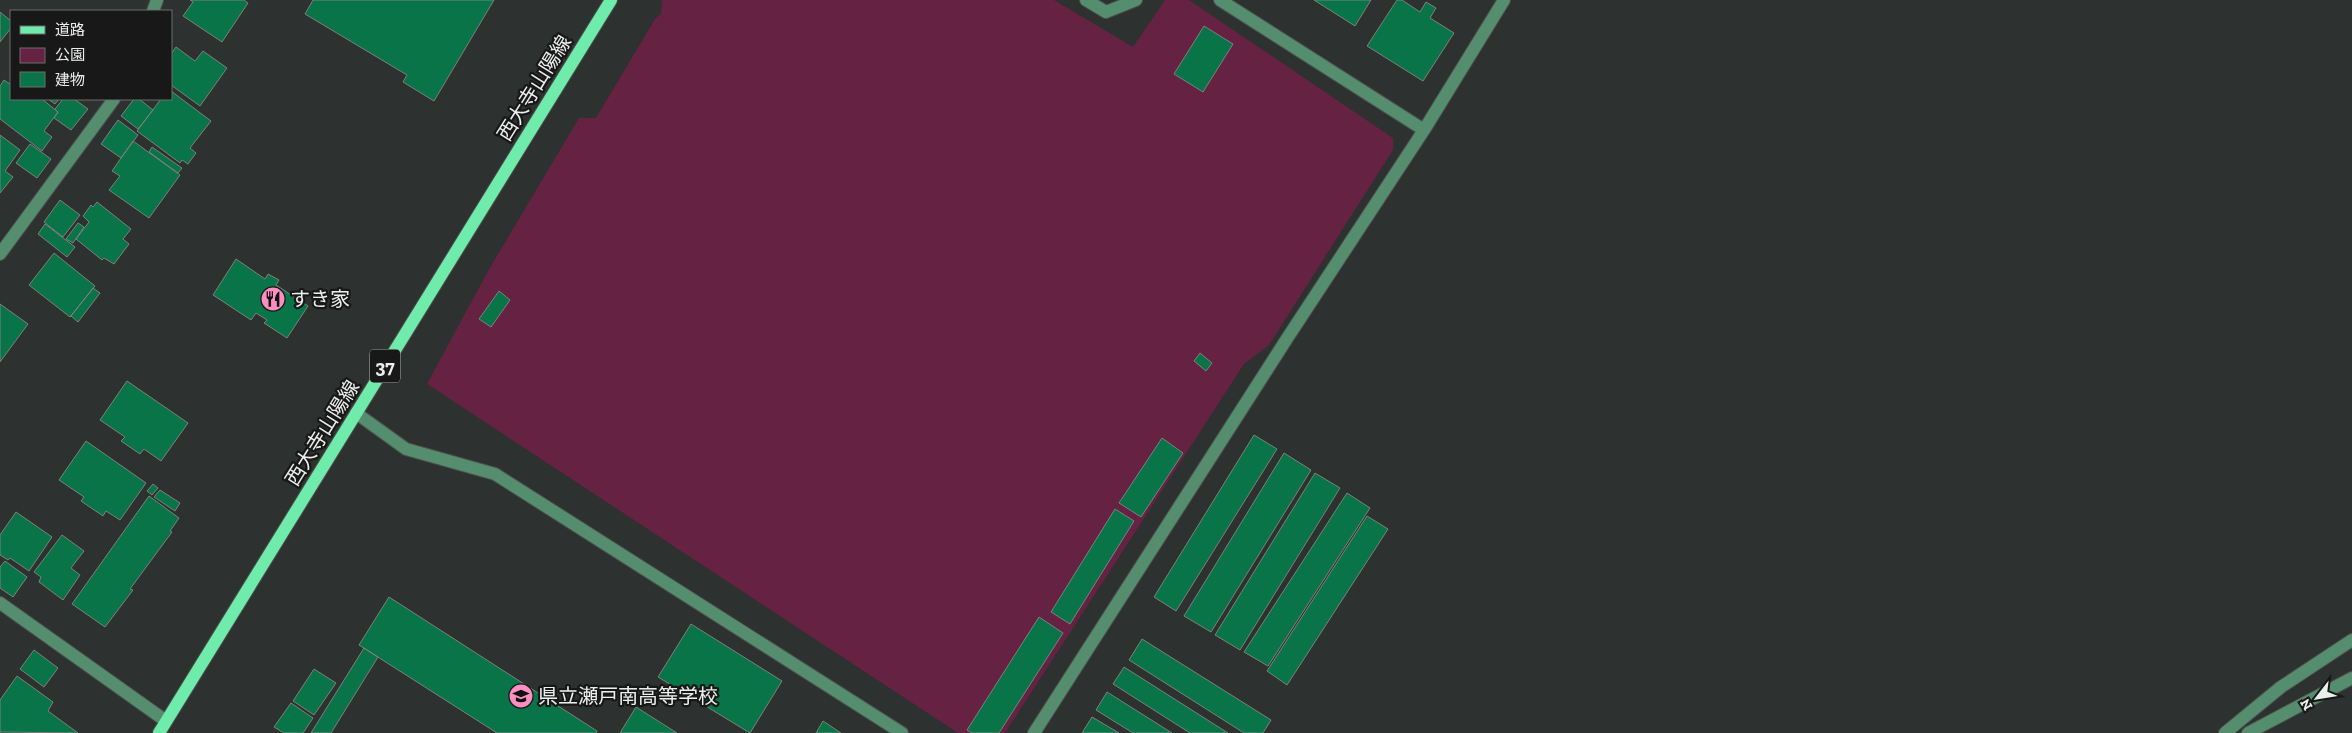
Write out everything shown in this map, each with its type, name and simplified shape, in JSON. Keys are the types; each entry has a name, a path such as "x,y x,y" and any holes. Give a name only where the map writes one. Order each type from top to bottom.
{"main road":[{"name":"西大寺山陽線","path":"159,733 611,0"}],"street":[{"path":"1086,0 1106,12 1136,0"},
{"path":"1220,0 1424,130"},
{"path":"1034,733 1288,337 1424,130 1504,0"},
{"path":"0,254 113,100"},
{"path":"356,413 406,449 495,474 902,733"},
{"path":"0,603 166,721"},
{"path":"2225,733 2281,687 2352,640"},
{"path":"2248,733 2352,678"}],"green space":[{"path":"662,0 1054,0 1133,47 1165,0 1189,0 1393,138 1393,150 1269,345 1244,364 1005,733 958,733 427,384 488,271 579,118 596,118 655,19 661,14"}],"building":[{"path":"190,0 244,0 248,3 222,42 183,16 193,2"},
{"path":"313,0 494,0 434,101 403,82 407,75 305,14"},
{"path":"1314,0 1371,0 1355,26"},
{"path":"1397,0 1402,0 1420,12 1426,2 1436,8 1430,18 1454,33 1423,81 1367,46"},
{"path":"0,12 10,20 10,29 0,42"},
{"path":"1204,26 1233,44 1203,92 1174,74"},
{"path":"176,47 195,61 203,51 227,68 200,106 172,86 172,53"},
{"path":"4,80 10,84 10,100 43,100 58,112 44,131 52,137 42,151 0,119 0,86"},
{"path":"172,92 211,121 190,148 196,153 188,164 182,160 180,163 137,131 160,100 172,100"},
{"path":"49,100 58,100 55,104"},
{"path":"62,100 75,100 88,109 71,130 54,118 58,112 55,109"},
{"path":"133,100 140,100 153,110 138,129 121,116"},
{"path":"118,120 138,135 121,158 101,144"},
{"path":"0,135 20,150 5,171 13,177 0,193"},
{"path":"133,141 180,175 149,218 109,190 120,176 112,171"},
{"path":"30,144 51,159 37,178 16,163"},
{"path":"152,147 182,168 178,173 149,152"},
{"path":"60,200 80,215 63,237 44,222"},
{"path":"97,202 131,229 123,239 129,244 114,264 104,258 102,260 76,239 89,222 83,216 91,205 93,207"},
{"path":"78,223 84,227 73,243 66,239"},
{"path":"45,224 75,247 67,257 38,234"},
{"path":"54,253 95,286 70,317 29,285"},
{"path":"236,259 265,279 268,274 279,280 276,285 308,306 287,338 264,323 267,320 256,313 251,320 213,295"},
{"path":"93,288 100,293 78,322 71,316"},
{"path":"499,291 510,300 491,327 479,319"},
{"path":"0,304 28,324 0,362"},
{"path":"1200,353 1212,363 1206,371 1194,361"},
{"path":"127,381 188,423 161,461 144,449 140,454 121,441 125,437 100,420"},
{"path":"1254,435 1277,449 1176,611 1154,597"},
{"path":"1162,438 1183,453 1141,517 1119,503"},
{"path":"86,441 146,483 120,520 106,511 103,516 81,501 84,497 59,480"},
{"path":"1284,453 1311,470 1211,632 1184,616"},
{"path":"1315,473 1340,488 1240,650 1215,635"},
{"path":"153,484 158,488 152,495 147,491"},
{"path":"160,490 180,503 175,511 154,497"},
{"path":"1347,493 1370,508 1268,666 1244,652"},
{"path":"149,496 179,518 170,531 172,532 130,589 133,590 105,627 72,604"},
{"path":"1115,509 1134,521 1070,624 1051,612"},
{"path":"16,512 52,537 29,571 10,558 8,560 0,555 0,535"},
{"path":"1367,516 1388,529 1287,685 1267,671"},
{"path":"62,535 84,551 71,568 80,575 63,600 39,582 41,577 34,572"},
{"path":"5,561 27,577 13,597 0,588 0,567"},
{"path":"389,597 597,731 596,733 497,733 359,645"},
{"path":"1039,617 1063,633 999,733 972,733 967,730"},
{"path":"691,624 782,681 750,733 658,677"},
{"path":"1142,639 1271,720 1263,733 1244,733 1129,660"},
{"path":"364,648 378,657 331,733 311,733"},
{"path":"34,650 58,668 44,687 20,669"},
{"path":"1124,667 1228,733 1190,733 1113,684"},
{"path":"314,669 336,683 314,715 293,701"},
{"path":"17,676 53,702 48,711 78,733 0,732 0,700"},
{"path":"1107,692 1172,733 1133,733 1096,710"},
{"path":"291,703 313,718 303,733 284,733 274,727"},
{"path":"636,707 677,733 620,733"},
{"path":"1092,717 1119,733 1082,733"},
{"path":"823,721 841,733 816,733"}],"place":[{"name":"すき家","path":"273,299"},
{"name":"県立瀬戸南高等学校","path":"521,696"}]}
